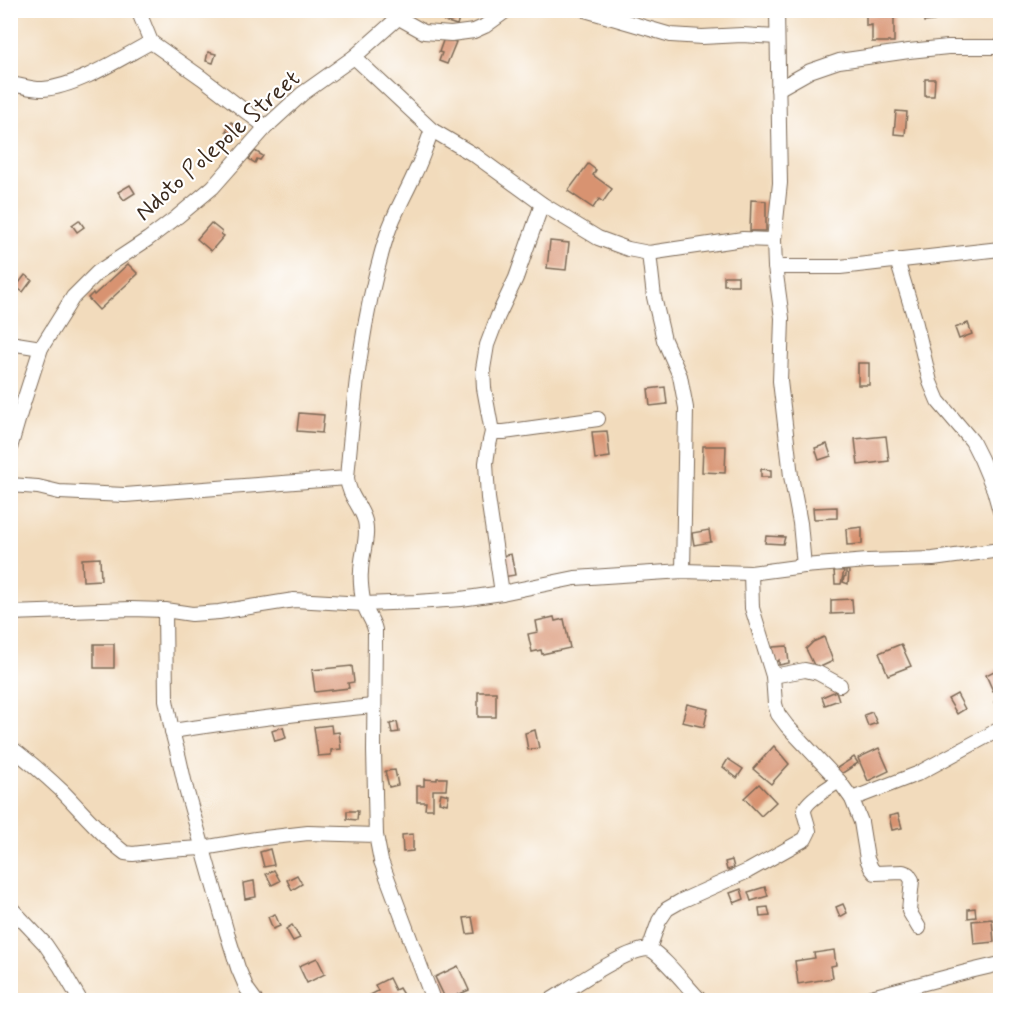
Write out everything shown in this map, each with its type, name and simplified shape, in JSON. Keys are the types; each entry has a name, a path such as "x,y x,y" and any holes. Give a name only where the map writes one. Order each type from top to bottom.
{"street":[{"path":"138,10 151,42 266,128"},
{"path":"403,14 424,32 451,34 474,31 507,10"},
{"path":"585,10 671,35 777,37"},
{"path":"777,10 780,183 774,240 782,318 780,381 804,566"},
{"name":"Ndoto Polepole Street","path":"10,448 41,348 72,297 98,272 155,234 213,187 266,128 302,94 354,57 403,14"},
{"path":"10,84 41,89 75,82 151,42"},
{"path":"778,89 810,71 839,61 948,47 1000,47"},
{"path":"354,57 432,130 476,156 542,204 598,238 628,249 650,253 743,239 774,240"},
{"path":"432,130 415,173 395,210 377,269 360,348 347,478 348,490 360,509 364,521 365,542 361,572 364,604 374,623 375,630 376,835 381,861 433,1000"},
{"path":"502,593 489,498 488,449 492,432 483,369 487,345 516,278 542,204"},
{"path":"775,267 840,267 1000,249"},
{"path":"650,253 654,297 664,340 680,376 686,408 683,571"},
{"path":"897,260 930,382 938,401 972,441 994,490 1000,511"},
{"path":"10,343 41,348"},
{"path":"492,432 598,419"},
{"path":"10,485 38,487 59,492 125,495 347,478"},
{"path":"10,613 131,609 192,614 294,600 364,604 461,599 575,578 683,571 751,573 868,561 933,559 1000,550"},
{"path":"751,573 752,608 773,676 778,714 839,781 852,800 861,822 867,859 875,873 903,872 908,874 912,880 909,911 919,928"},
{"path":"165,610 166,700 172,731 186,789 238,968 247,989 255,1000"},
{"path":"773,676 805,670 818,673 840,685"},
{"path":"172,731 248,719 374,706"},
{"path":"852,800 916,774 1000,729"},
{"path":"10,747 61,790 125,853 203,848 308,833 376,835"},
{"path":"649,949 659,921 667,909 748,871 805,839 809,831 804,812 806,807 839,781"},
{"path":"10,907 45,944 80,1000"},
{"path":"551,1000 618,960 638,950 649,949 660,956 700,1000"},
{"path":"860,1000 898,995 1000,964"}],"building":[{"path":"878,10 894,10 894,42 872,42 872,25 866,26 866,15 878,15"},
{"path":"923,10 933,10 934,21 924,22"},
{"path":"447,11 460,15 457,25 444,21"},
{"path":"444,38 456,42 447,64 439,61 442,53 439,52"},
{"path":"208,52 216,54 213,63 206,61"},
{"path":"925,79 935,79 934,96 925,96"},
{"path":"896,111 907,112 905,135 894,134"},
{"path":"231,122 240,127 235,136 226,131"},
{"path":"255,151 263,156 255,163 249,159"},
{"path":"588,164 596,170 593,175 612,189 603,202 599,199 593,208 568,191"},
{"path":"130,185 135,193 124,200 118,192"},
{"path":"751,200 766,201 766,231 750,231"},
{"path":"79,220 84,227 77,232 72,225"},
{"path":"211,223 224,236 211,251 197,239"},
{"path":"550,241 569,243 566,270 547,268"},
{"path":"128,264 138,274 99,310 88,298"},
{"path":"25,275 32,280 23,292 16,287"},
{"path":"724,276 738,276 738,285 724,285"},
{"path":"968,323 972,334 959,339 955,328"},
{"path":"858,363 869,363 869,385 858,385"},
{"path":"665,387 667,404 650,406 648,389"},
{"path":"299,413 324,415 322,433 297,431"},
{"path":"607,431 610,457 595,459 592,432"},
{"path":"886,436 889,461 858,465 855,439"},
{"path":"827,444 831,456 819,460 815,448"},
{"path":"703,446 726,446 725,473 702,472"},
{"path":"1000,453 1000,465 996,466 995,454"},
{"path":"761,469 771,470 771,477 761,477"},
{"path":"837,507 837,518 814,519 813,508"},
{"path":"862,527 862,544 847,545 846,529"},
{"path":"709,530 711,542 694,545 692,533"},
{"path":"766,536 785,537 783,544 765,543"},
{"path":"511,554 515,575 503,577 500,556"},
{"path":"100,558 101,580 83,581 82,559"},
{"path":"834,570 844,571 841,584 835,584"},
{"path":"846,570 849,571 848,584 843,582"},
{"path":"852,599 853,613 831,614 831,600"},
{"path":"554,617 555,621 564,619 570,648 542,654 541,650 532,652 528,634 538,632 536,621"},
{"path":"824,637 833,661 816,669 806,649 813,642"},
{"path":"94,644 114,644 114,668 94,668"},
{"path":"901,644 911,666 888,675 879,653"},
{"path":"787,646 789,663 779,665 779,660 774,664 771,660 773,647"},
{"path":"352,666 354,682 348,683 349,688 315,692 312,670"},
{"path":"998,669 1000,687 993,691 986,675"},
{"path":"836,691 839,700 825,705 822,697"},
{"path":"478,692 496,692 496,717 478,717"},
{"path":"957,694 965,709 957,714 948,699"},
{"path":"1000,699 1000,714 994,702"},
{"path":"687,704 708,709 704,727 682,722"},
{"path":"872,712 877,723 868,726 864,715"},
{"path":"397,722 399,732 392,733 390,724"},
{"path":"331,725 332,733 339,732 341,749 331,750 331,755 318,756 314,727"},
{"path":"283,727 286,738 275,741 272,731"},
{"path":"535,730 539,748 528,750 525,733"},
{"path":"774,746 789,764 771,784 753,769"},
{"path":"879,748 889,771 868,781 858,758"},
{"path":"854,757 858,763 838,776 834,770"},
{"path":"728,759 743,769 737,778 723,767"},
{"path":"395,770 398,785 389,787 385,771"},
{"path":"437,778 447,778 446,790 433,790 433,809 425,809 426,802 417,802 417,786 424,786 424,779 437,780"},
{"path":"759,784 776,802 761,816 744,798"},
{"path":"441,793 449,795 447,804 439,802"},
{"path":"347,811 358,811 357,820 347,819"},
{"path":"898,814 902,828 892,830 889,816"},
{"path":"413,834 413,851 403,852 402,835"},
{"path":"270,849 274,865 264,867 260,852"},
{"path":"732,860 734,868 727,870 725,862"},
{"path":"274,870 280,881 272,885 266,874"},
{"path":"297,875 302,884 292,890 287,880"},
{"path":"254,881 256,897 245,899 243,883"},
{"path":"765,887 768,896 751,901 748,892"},
{"path":"741,889 744,899 734,903 730,893"},
{"path":"843,904 847,913 840,917 836,907"},
{"path":"768,907 770,916 760,917 759,908"},
{"path":"975,908 976,917 968,918 968,909"},
{"path":"275,914 280,926 273,929 268,917"},
{"path":"472,917 475,933 467,934 464,918"},
{"path":"992,919 994,942 974,944 972,921"},
{"path":"292,925 300,938 293,941 286,929"},
{"path":"834,950 836,965 831,966 833,978 798,984 795,961 815,958 814,953"},
{"path":"317,958 325,974 307,983 299,966"},
{"path":"458,966 469,990 446,1000 435,977"},
{"path":"389,978 395,990 399,988 405,998 363,1000 378,991 375,985"}]}
